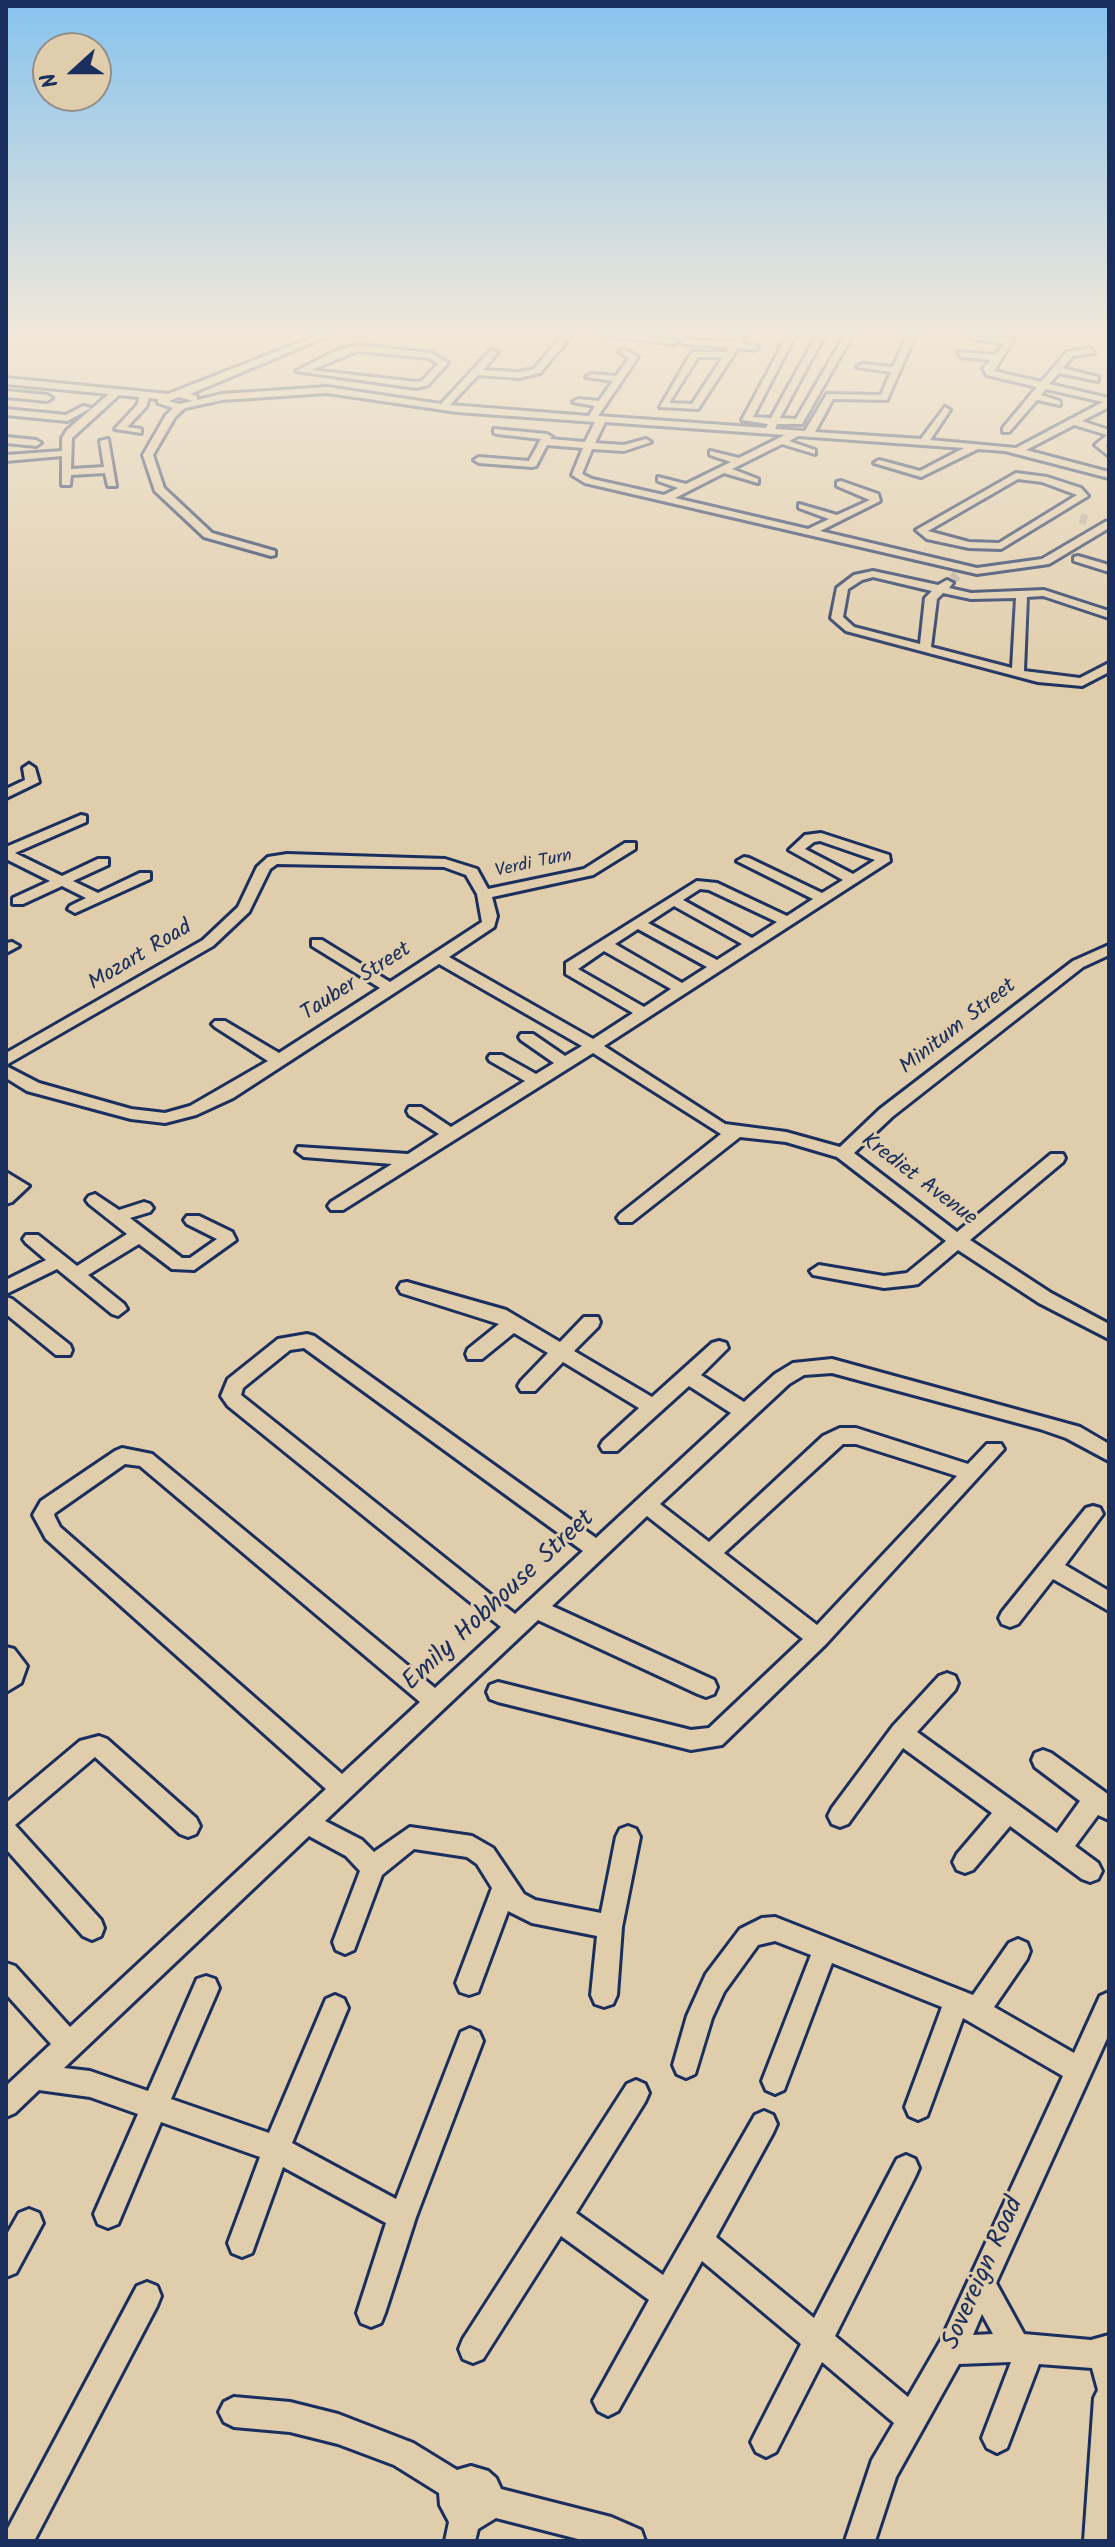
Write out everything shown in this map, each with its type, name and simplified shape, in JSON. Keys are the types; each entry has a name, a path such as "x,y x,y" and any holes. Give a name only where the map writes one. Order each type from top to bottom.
{"street":[{"path":"6,458 45,455"},
{"path":"68,455 67,478 110,470"},
{"path":"107,455 112,484"},
{"path":"148,455 159,489 208,535 271,553"},
{"path":"534,477 532,464 537,455"},
{"path":"584,455 577,470 581,478 810,532 949,576 976,596 1044,593 1109,615"},
{"path":"719,455 742,462"},
{"path":"664,499 757,455"},
{"path":"879,463 921,474 958,455"},
{"path":"1036,455 1109,475"},
{"path":"479,460 532,464"},
{"path":"725,470 754,481"},
{"path":"1016,476 1043,479 1083,493 1066,513 1001,546 969,545 927,536 921,530 1016,476"},
{"path":"662,479 687,488"},
{"path":"810,532 875,498 841,484"},
{"path":"803,506 838,519"},
{"path":"1087,520 1108,526"},
{"path":"1108,526 1032,566 949,576 873,574 858,577 843,588 837,618 843,626 1018,673 1078,682 1109,667"},
{"path":"1078,559 1109,569"},
{"path":"925,648 931,598 949,576"},
{"path":"1018,673 1022,594"},
{"path":"6,794 32,782 29,768"},
{"path":"6,853 81,819"},
{"path":"337,1206 452,1135 787,921 854,880 883,861 884,856 821,837 810,838 796,848 854,880"},
{"name":"Verdi Turn","path":"484,894 588,872 630,846"},
{"path":"6,853 97,898"},
{"name":"Mozart Road","path":"6,1060 208,943 244,909 270,862 287,858 445,863 472,872 484,894"},
{"path":"744,861 823,899"},
{"path":"18,901 103,862"},
{"path":"75,909 145,876"},
{"path":"644,1013 570,969 603,944 697,885 712,886 787,921"},
{"name":"Tauber Street","path":"6,1071 33,1087 131,1114 165,1118 196,1110 392,989 489,924 484,894"},
{"path":"673,900 752,944"},
{"path":"637,923 717,966"},
{"path":"317,943 392,989"},
{"path":"603,944 682,989"},
{"name":"Minitum Street","path":"843,1153 886,1113 1078,964 1109,949"},
{"name":"Krediet Avenue","path":"438,957 592,1045 708,1122 735,1132 786,1137 843,1153 956,1240 1045,1298 1109,1332"},
{"path":"220,1024 278,1060"},
{"path":"527,1037 564,1063"},
{"path":"496,1058 536,1081"},
{"path":"415,1111 452,1135"},
{"path":"626,1218 735,1132"},
{"path":"304,1151 411,1160"},
{"path":"819,1271 899,1283 912,1279 1057,1158"},
{"path":"6,1178 20,1186 6,1198"},
{"path":"95,1200 178,1265 194,1264 227,1240 226,1236 193,1220"},
{"path":"115,1217 144,1208"},
{"path":"75,1275 138,1236"},
{"path":"32,1239 118,1309"},
{"path":"6,1288 58,1261"},
{"path":"407,1288 483,1308 563,1351 651,1406"},
{"path":"6,1304 63,1350"},
{"path":"528,1386 591,1322"},
{"path":"475,1354 513,1323"},
{"path":"515,1626 235,1401 231,1396 235,1384 285,1344 307,1341 597,1550"},
{"path":"610,1446 719,1348"},
{"name":"Emily Hobhouse Street","path":"6,2104 745,1412 782,1379 800,1368 816,1364 1040,1422 1073,1432 1109,1453"},
{"path":"688,1376 745,1412"},
{"path":"709,1555 830,1441 840,1436 856,1436 972,1473"},
{"path":"498,1692 704,1741 714,1738 818,1638 994,1449"},
{"path":"342,1789 53,1533 43,1515 56,1498 122,1456 145,1459 435,1701"},
{"path":"646,1504 818,1638"},
{"path":"1010,1618 1093,1514"},
{"path":"1051,1567 1109,1602"},
{"path":"534,1608 706,1687"},
{"path":"6,1656 16,1666 13,1676 6,1682"},
{"path":"840,1816 901,1733 947,1683"},
{"path":"901,1733 1090,1871"},
{"path":"6,1818 88,1748 99,1746 188,1826"},
{"path":"1043,1760 1102,1804 1059,1849"},
{"path":"965,1862 1008,1812"},
{"path":"307,1823 354,1848 373,1868"},
{"path":"6,1832 92,1928"},
{"path":"604,1995 610,1927 628,1837"},
{"path":"345,1942 373,1868 402,1841 419,1838 472,1847 485,1856 515,1902 532,1911 610,1927"},
{"path":"469,1983 504,1889"},
{"path":"686,2065 700,2016 715,1983 749,1937 762,1930 775,1929 907,1978 967,2006 1077,2069"},
{"path":"775,2081 825,1950"},
{"path":"918,2107 967,2006 1018,1951"},
{"path":"6,1975 68,2044"},
{"path":"108,2214 206,1988"},
{"path":"242,2243 276,2149 335,2008"},
{"name":"Sovereign Road","path":"867,2539 883,2471 951,2350 1077,2069 1107,2013"},
{"path":"371,2313 402,2217 470,2041"},
{"path":"36,2077 90,2084 276,2149 402,2217"},
{"path":"473,2349 560,2218 636,2093"},
{"path":"608,2401 764,2124"},
{"path":"766,2442 906,2168"},
{"path":"560,2218 668,2296"},
{"path":"6,2263 29,2223"},
{"path":"699,2241 911,2418"},
{"path":"981,2284 1023,2349 997,2438"},
{"path":"18,2541 147,2296"},
{"path":"951,2350 1106,2350 1109,2382"},
{"path":"1099,2541 1109,2398"},
{"path":"234,2412 290,2417 338,2429 403,2453 468,2512 611,2532 630,2541"}],"tunnel":[{"path":"1080,518 1087,520"},
{"path":"953,579 957,575"}]}
